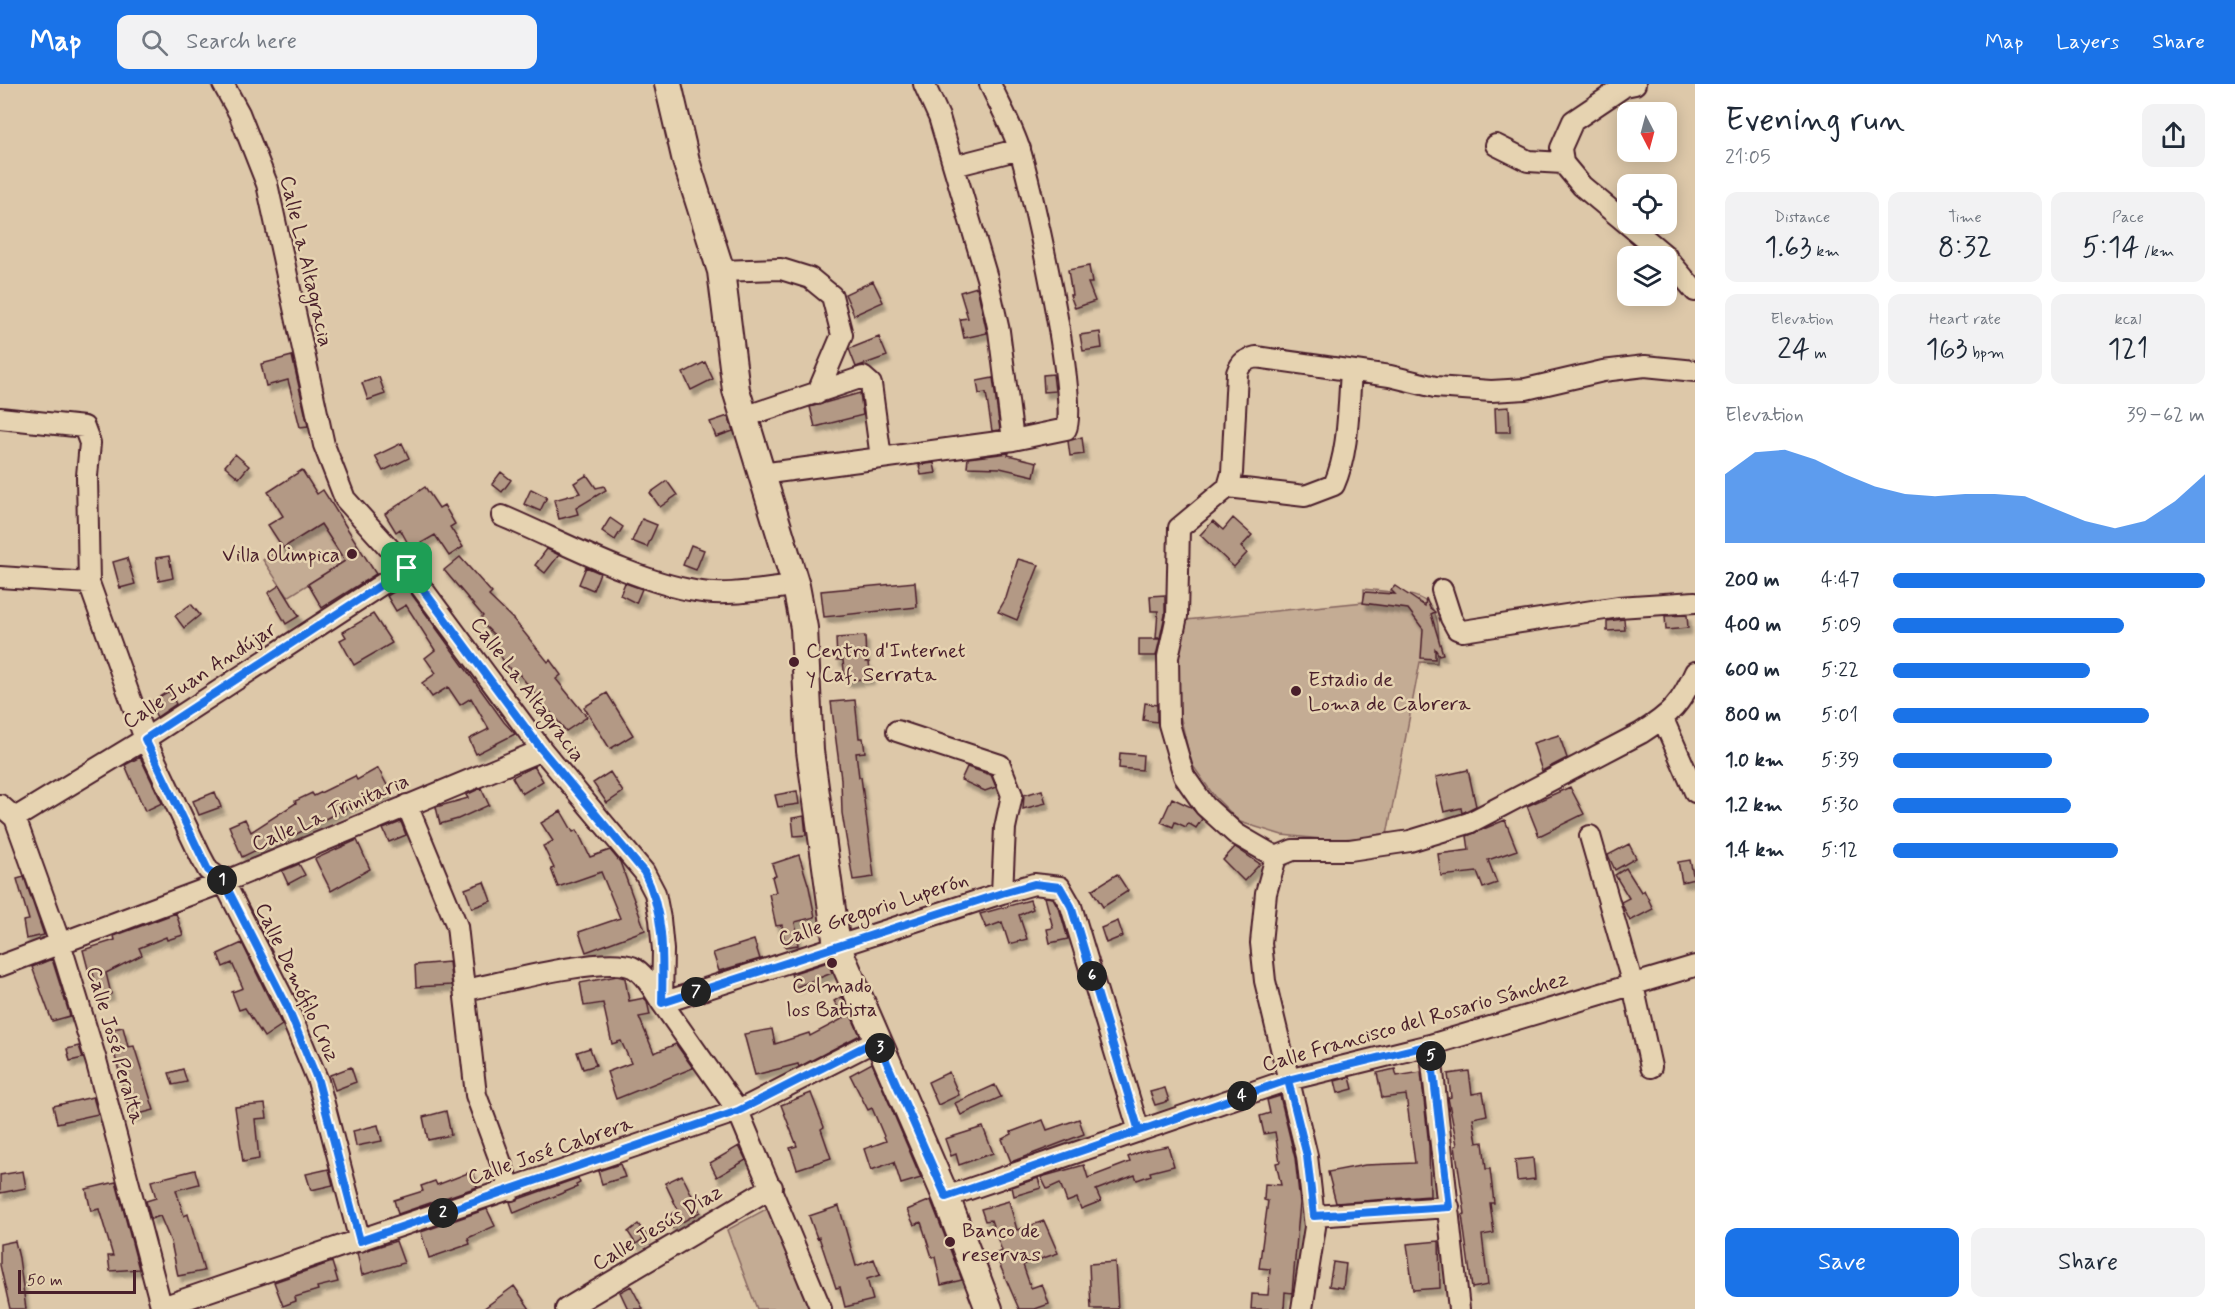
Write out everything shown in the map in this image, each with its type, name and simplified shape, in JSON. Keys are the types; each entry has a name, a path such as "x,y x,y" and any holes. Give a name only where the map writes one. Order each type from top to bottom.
{"main road":[{"path":"668,84 687,161 721,271 736,390 796,586 804,628 813,773 837,946 946,1197 989,1309"}],"street":[{"name":"Calle La Altagracia","path":"223,84 239,113 267,184 332,471 345,499 407,568 542,750 644,872 655,893 663,950 662,1003"},
{"path":"924,84 939,117 987,278 999,331 1014,440"},
{"path":"761,474 1014,440 1062,432 1068,425 1063,355 1046,261 1020,149 990,84"},
{"path":"1635,84 1626,86 1573,121 1561,148 1563,163 1582,186 1653,246"},
{"path":"1496,145 1528,161 1563,163"},
{"path":"954,166 1020,149"},
{"path":"721,271 781,269 810,278 832,296 842,335 817,394"},
{"path":"1677,270 1695,291"},
{"path":"1276,857 1236,834 1205,806 1184,776 1169,724 1168,657 1177,616 1179,528 1228,487 1232,473 1237,373 1245,360 1256,357 1390,376 1435,387 1491,391 1526,389 1603,371 1645,366 1695,371"},
{"path":"1228,487 1305,496 1334,485 1340,472 1346,433 1351,372"},
{"path":"744,417 863,377 871,384 881,458"},
{"name":"Calle Demófilo Cruz","path":"0,418 84,427 90,443 87,476 89,583 145,739 208,870 224,882 286,1004 318,1081 360,1241"},
{"path":"501,516 656,582 696,592 732,593 796,586"},
{"name":"Calle Juan Andújar","path":"15,818 145,739 407,568"},
{"path":"0,577 89,583"},
{"path":"1442,590 1451,618 1457,629 1463,631 1618,607 1695,602"},
{"path":"1276,857 1293,850 1350,850 1410,841 1469,823 1631,739 1663,719 1683,699 1695,672"},
{"path":"1663,719 1695,792"},
{"path":"897,731 1000,765 1012,795 1005,828 1002,893"},
{"name":"Calle La Trinitaria","path":"0,966 224,882 542,750"},
{"name":"Calle José Peralta","path":"0,805 15,818 60,944 116,1128 162,1308"},
{"path":"407,805 457,926 466,990 467,1032 476,1095 511,1190"},
{"path":"1590,836 1633,985 1651,1066"},
{"path":"1276,857 1266,892 1261,943 1265,981 1307,1156 1314,1216 1315,1227 1302,1309"},
{"name":"Calle Gregorio Luperón","path":"662,1003 1002,893 1034,884 1060,887 1071,906 1139,1131"},
{"path":"466,990 596,965 618,963 633,968 644,977 738,1111 772,1187 821,1309"},
{"name":"Calle Francisco del Rosario Sánchez","path":"946,1197 1288,1080 1430,1045 1695,966"},
{"name":"Calle José Cabrera","path":"162,1308 738,1111 877,1040"},
{"path":"1430,1045 1459,1309"},
{"name":"Calle Jesús Díaz","path":"566,1309 772,1187"},
{"path":"1314,1216 1449,1207"}],"shaded area":[{"path":"321,524 345,561 288,597 263,560"},
{"name":"Estadio de Loma de Cabrera","path":"1364,589 1402,593 1416,597 1426,602 1434,610 1438,623 1437,663 1420,662 1387,835 1332,840 1282,835 1240,822 1214,796 1191,763 1180,715 1176,667 1186,620 1364,602"},
{"path":"770,1207 811,1309 757,1309 727,1230"}],"building":[{"path":"1089,266 1092,283 1088,283 1095,301 1075,308 1070,295 1072,295 1068,270"},
{"path":"873,281 883,302 854,315 845,294"},
{"path":"977,287 987,333 964,338 960,319 968,318 960,292"},
{"path":"1100,332 1102,348 1083,351 1080,335"},
{"path":"879,337 887,356 856,367 849,349"},
{"path":"292,356 308,426 300,427 288,380 266,386 261,364"},
{"path":"705,362 713,379 691,390 683,373"},
{"path":"1053,374 1055,391 1044,392 1043,375"},
{"path":"379,377 385,394 368,400 362,383"},
{"path":"993,378 1000,430 992,431 986,393 979,394 977,381"},
{"path":"860,393 863,415 815,427 810,407"},
{"path":"1509,407 1510,432 1496,432 1495,408"},
{"path":"728,416 733,431 716,437 710,422"},
{"path":"1082,437 1084,454 1070,456 1068,441"},
{"path":"402,443 409,458 383,471 375,456"},
{"path":"1009,453 1008,455 1037,462 1034,476 1000,468 967,467 968,458"},
{"path":"235,454 249,466 239,478 225,466"},
{"path":"934,463 936,473 921,475 919,465"},
{"name":"Villa Olimpica","path":"302,470 317,494 323,490 376,574 322,608 308,584 345,561 321,524 283,548 268,525 283,516 268,492"},
{"path":"501,472 511,480 502,492 492,484"},
{"path":"587,475 596,488 604,486 606,490 576,508 578,514 559,519 554,500 580,493 574,483"},
{"path":"667,481 677,495 660,507 650,493"},
{"path":"425,487 439,508 444,505 455,524 450,527 463,547 449,556 435,535 411,549 400,529 396,532 385,514"},
{"path":"531,489 547,497 540,511 524,504"},
{"path":"610,518 623,527 615,540 602,531"},
{"path":"1233,518 1252,535 1241,547 1247,553 1234,567 1200,535 1213,521 1223,530"},
{"path":"642,519 657,525 647,547 632,541"},
{"path":"691,545 704,550 696,570 683,565"},
{"path":"547,549 559,555 545,573 535,565"},
{"path":"169,556 173,578 159,581 156,558"},
{"path":"460,557 492,593 489,596 514,620 548,662 550,660 561,675 556,679 587,717 566,731 519,674 515,676 489,641 495,636 479,620 483,616 444,570"},
{"path":"127,558 135,584 120,588 113,562"},
{"path":"1018,559 1039,565 1017,620 998,612 1006,598"},
{"path":"586,567 600,573 593,590 579,584"},
{"path":"915,582 917,607 824,617 821,591"},
{"path":"625,583 642,589 636,603 620,595"},
{"path":"280,585 299,616 286,624 268,593"},
{"path":"405,585 515,734 476,754 469,739 489,729 471,698 460,705 448,687 432,697 422,683 436,673 425,658 435,650 406,605 396,611 387,596"},
{"path":"1395,586 1425,606 1426,598 1430,608 1435,612 1431,614 1443,654 1439,655 1435,649 1435,659 1421,658 1423,629 1408,609 1363,603 1365,592 1395,594 1391,590"},
{"path":"1165,595 1165,615 1160,638 1156,638 1158,611 1151,611 1150,596"},
{"path":"191,604 200,615 184,628 175,616"},
{"path":"373,614 392,643 354,665 340,640 346,637 343,632"},
{"path":"1687,615 1688,628 1666,630 1665,616"},
{"path":"1624,619 1625,630 1607,631 1607,621"},
{"path":"865,636 866,662 869,662 871,678 845,681 843,660 837,660 836,638"},
{"path":"1139,639 1160,639 1156,656 1139,656"},
{"path":"169,691 176,704 157,717 149,703"},
{"path":"607,693 633,735 610,749 584,707"},
{"path":"855,700 859,738 863,738 865,752 856,753 874,877 853,880 842,813 841,779 831,702"},
{"path":"1145,703 1157,705 1157,722 1143,720"},
{"path":"1559,735 1567,758 1542,771 1533,743"},
{"path":"1120,753 1143,755 1142,770 1119,768"},
{"path":"140,757 162,803 145,811 125,765"},
{"path":"534,766 543,781 522,794 512,777"},
{"path":"967,767 991,775 996,787 985,791 961,780"},
{"path":"378,768 390,791 373,800 371,797 352,805 287,839 285,836 242,857 229,826 245,819 251,832 296,803 295,801 312,793 314,796 355,776 357,780"},
{"path":"1468,770 1476,806 1462,813 1461,808 1444,812 1436,777"},
{"path":"610,772 623,792 607,803 593,783"},
{"path":"1570,787 1584,814 1539,836 1527,806"},
{"path":"481,788 489,805 458,819 440,824 436,807 468,798 466,795"},
{"path":"1042,790 1046,803 1023,809 1024,795"},
{"path":"797,791 799,804 778,807 775,795"},
{"path":"215,792 221,807 199,815 193,801"},
{"path":"1172,798 1191,807 1202,819 1196,828 1188,823 1186,827 1175,822 1173,827 1161,822"},
{"path":"561,811 573,832 577,830 590,857 610,850 620,862 645,930 586,952 579,932 620,918 601,872 558,887 551,869 554,868 543,846 553,841 541,823"},
{"path":"804,816 806,835 794,836 792,818"},
{"path":"1505,820 1517,850 1488,860 1497,883 1483,888 1477,872 1441,876 1438,854 1469,850 1467,836"},
{"path":"401,822 406,835 389,842 383,829"},
{"path":"357,840 370,869 331,891 315,859"},
{"path":"1629,844 1636,858 1615,870 1608,855"},
{"path":"1235,847 1260,864 1244,881 1223,860"},
{"path":"799,855 815,917 795,922 798,945 785,947 782,925 776,926 769,894 776,892 772,877 776,876 772,864"},
{"path":"1690,860 1694,879 1682,882 1678,862"},
{"path":"299,864 305,875 288,884 282,871"},
{"path":"1626,868 1641,892 1644,890 1653,909 1630,921 1621,902 1629,898 1615,875"},
{"path":"1117,874 1128,891 1103,907 1092,890"},
{"path":"24,877 44,935 26,939 23,921 29,920 17,879"},
{"path":"484,882 491,901 472,908 465,889"},
{"path":"1045,897 1053,898 1060,911 1068,939 1050,943 1047,929 1053,928"},
{"path":"1030,900 1033,909 1019,915 1027,939 1009,944 1002,922 986,928 980,914"},
{"path":"176,913 183,935 167,940 166,937 139,948 142,955 106,973 111,994 99,997 92,969 88,969 83,950 115,940 114,936"},
{"path":"1118,921 1123,936 1106,943 1101,928"},
{"path":"754,940 760,959 719,971 713,953"},
{"path":"242,943 282,1025 264,1037 245,1008 239,1010 232,992 243,988 232,963 223,967 218,954"},
{"path":"52,959 70,1016 52,1021 32,967"},
{"path":"449,962 452,985 416,987 415,965"},
{"path":"828,962 832,973 796,987 791,974"},
{"path":"617,976 625,978 629,1001 644,998 647,1001 650,1015 639,1017 654,1053 676,1044 693,1068 616,1099 607,1072 631,1063 621,1041 612,1044 603,1003 584,1006 580,983"},
{"path":"842,996 860,1035 799,1067 798,1064 755,1075 744,1034 772,1029 775,1044 809,1033 810,1036 844,1018 834,1001"},
{"path":"123,1027 128,1047 134,1046 154,1110 131,1116 108,1030"},
{"path":"79,1046 83,1058 70,1061 67,1049"},
{"path":"590,1048 596,1065 583,1069 577,1052"},
{"path":"872,1063 921,1178 901,1184 894,1162 871,1170 864,1149 886,1141 872,1108 868,1110 850,1075"},
{"path":"351,1067 356,1082 335,1090 330,1075"},
{"path":"183,1069 187,1082 173,1085 169,1073"},
{"path":"1395,1069 1397,1076 1421,1072 1429,1146 1430,1196 1336,1203 1328,1172 1365,1165 1415,1163 1406,1095 1382,1098 1377,1073"},
{"path":"1469,1071 1472,1094 1483,1092 1487,1115 1473,1118 1477,1143 1483,1142 1486,1169 1490,1169 1494,1203 1490,1203 1494,1233 1482,1235 1488,1285 1472,1288 1462,1215 1465,1214 1455,1146 1457,1145 1448,1098 1451,1097 1448,1074"},
{"path":"949,1072 959,1095 938,1105 928,1082"},
{"path":"1350,1077 1353,1089 1338,1093 1335,1081"},
{"path":"995,1085 1001,1097 961,1115 955,1103"},
{"path":"1165,1088 1169,1101 1155,1105 1150,1092"},
{"path":"811,1093 824,1127 821,1129 831,1158 797,1169 790,1148 797,1146 781,1105"},
{"path":"1280,1096 1295,1158 1300,1203 1292,1293 1285,1292 1284,1309 1251,1309 1252,1294 1268,1295 1270,1269 1259,1268 1268,1201 1264,1200 1265,1184 1281,1185 1276,1163 1280,1162 1275,1132 1264,1134 1260,1116 1270,1113 1267,1100"},
{"path":"93,1097 98,1114 57,1123 53,1106"},
{"path":"265,1104 267,1118 255,1119 259,1159 243,1162 235,1107"},
{"path":"446,1111 451,1135 428,1140 423,1117"},
{"path":"1079,1119 1084,1134 1011,1162 1002,1139 1012,1134 1011,1132 1043,1120 1047,1130"},
{"path":"378,1125 382,1141 356,1146 353,1131"},
{"path":"983,1127 993,1153 959,1165 956,1154 951,1156 945,1139"},
{"path":"739,1146 746,1160 717,1177 710,1163"},
{"path":"1168,1146 1174,1166 1150,1172 1151,1175 1137,1180 1135,1175 1096,1190 1101,1201 1081,1209 1077,1198 1067,1202 1060,1183 1047,1189 1041,1177 1084,1165 1088,1178 1130,1162 1128,1157 1142,1151"},
{"path":"1533,1158 1535,1179 1517,1181 1515,1160"},
{"path":"620,1164 625,1177 602,1184 598,1171"},
{"path":"329,1169 333,1185 311,1190 306,1174"},
{"path":"195,1170 199,1184 176,1190 184,1216 188,1214 204,1271 178,1276 171,1242 160,1216 151,1219 146,1201 156,1198 151,1181"},
{"path":"23,1171 26,1188 0,1193 0,1175"},
{"path":"473,1171 477,1187 398,1214 394,1200 423,1191 421,1186 435,1181 437,1185"},
{"path":"682,1175 700,1212 672,1228 666,1217 678,1210 665,1183"},
{"path":"578,1178 580,1183 576,1185 577,1187 514,1213 510,1202"},
{"path":"1038,1178 1041,1188 1014,1196 1012,1187"},
{"path":"116,1182 139,1269 110,1271 108,1256 113,1256 99,1209 91,1211 86,1189"},
{"path":"931,1200 962,1280 941,1285 935,1257 932,1257 921,1222 914,1225 907,1210"},
{"path":"1009,1201 1017,1230 1044,1221 1058,1253 1023,1265 1031,1288 1042,1284 1049,1304 1035,1309 1019,1309 995,1254 1002,1251 991,1220 985,1221 981,1209"},
{"path":"839,1206 856,1266 874,1259 880,1275 867,1279 873,1300 845,1307 840,1287 836,1288 819,1237 817,1238 809,1216"},
{"path":"487,1209 495,1226 468,1238 470,1244 429,1258 421,1232"},
{"path":"638,1224 647,1236 636,1244 628,1232"},
{"path":"15,1241 26,1309 10,1309 0,1265 0,1244"},
{"path":"396,1241 404,1263 362,1275 357,1253"},
{"path":"1439,1241 1440,1288 1413,1290 1407,1244"},
{"path":"332,1262 338,1282 317,1287 318,1290 295,1297 296,1301 283,1306 274,1282"},
{"path":"1115,1262 1118,1309 1091,1309 1089,1264"},
{"path":"1333,1262 1346,1264 1343,1288 1329,1286"},
{"path":"514,1286 530,1309 483,1309"},
{"path":"631,1286 643,1309 628,1309 620,1292"}],"place":[{"name":"Villa Olimpica","path":"352,554"},
{"name":"Centro d'Internet y Caf. Serrata","path":"794,662"},
{"name":"Estadio de Loma de Cabrera","path":"1296,691"},
{"name":"Colmado los Batista","path":"832,963"},
{"name":"Banco de reservas","path":"950,1242"}],"route":[{"path":"407,568 145,739 200,855 208,870 224,882 305,1046 318,1081 360,1241 738,1111 877,1040 946,1197 1139,1131 1288,1080 1307,1156 1314,1216 1449,1207 1430,1045 1288,1080 1214,1106 1139,1131 1071,906 1060,887 1034,884 1002,893 662,1003 663,950 660,919 655,893 644,872 542,750 407,568"}]}
